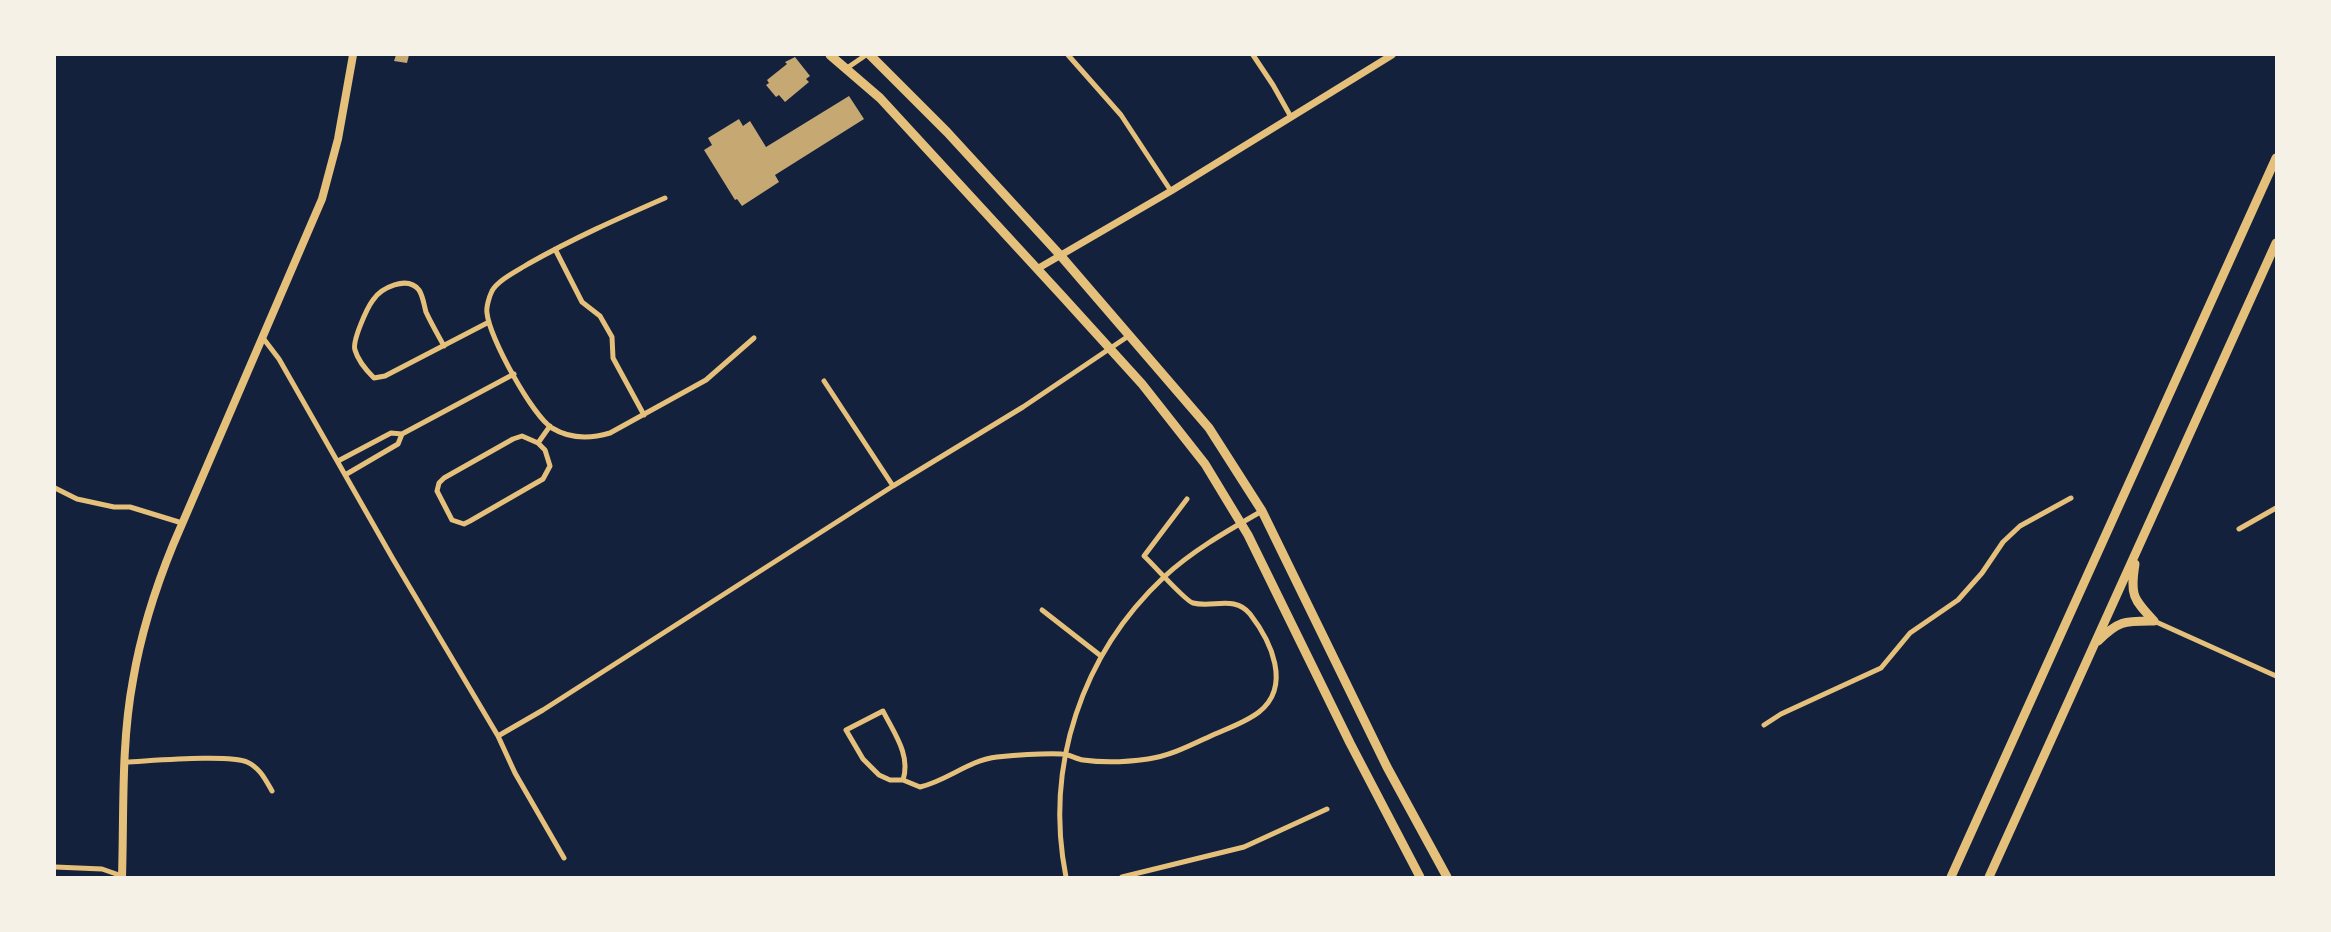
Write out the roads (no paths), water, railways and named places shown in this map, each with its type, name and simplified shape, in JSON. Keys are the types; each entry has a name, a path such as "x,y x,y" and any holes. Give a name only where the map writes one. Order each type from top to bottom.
{"main road":[{"path":"122,876 126,762 132,681 151,603 182,523 322,199 338,139 353,55"},
{"path":"830,55 880,98 1110,348 1190,443 1242,523 1272,580 1350,743 1420,877"},
{"path":"868,55 947,132 1060,255 1209,428 1262,512 1387,766 1447,877"},
{"path":"1951,877 2276,158"},
{"path":"1989,877 2276,243"},
{"path":"2137,550 2132,593 2137,603 2154,621"},
{"path":"2094,645 2119,623 2154,621"}],"street":[{"path":"847,68 868,55"},
{"path":"1068,55 1121,115 1171,190"},
{"path":"1253,55 1291,117"},
{"path":"1038,269 1392,55"},
{"path":"665,198 574,238 512,274 492,290 486,312 491,331 532,406 550,426 569,436 596,437 610,433 644,416 706,380 754,338"},
{"path":"554,249 582,302 600,316 612,337 613,358 644,416"},
{"path":"444,346 427,313 420,291 413,285 403,284 385,288 372,300 355,341 355,350 365,370 374,378 385,376 444,346 489,322"},
{"path":"498,736 1023,406 1130,335"},
{"path":"263,338 279,359 498,736 515,773 564,858"},
{"path":"338,461 391,433 402,434 514,374"},
{"path":"824,381 894,486"},
{"path":"538,443 550,426"},
{"path":"345,475 398,444 402,434"},
{"path":"522,436 538,443 545,450 550,466 543,479 464,524 452,520 437,491 439,483 444,478 512,439 522,436"},
{"path":"55,488 77,499 114,507 130,507 182,523"},
{"path":"1764,725 1781,714 1881,668 1910,633 1958,600 1982,573 2002,542 2020,526 2072,498"},
{"path":"903,780 906,770 906,759 883,711 846,730 857,751 872,769 890,780 903,780 920,787 987,759 1064,754 1085,760 1113,761 1159,757 1190,746 1255,714 1272,696 1276,682 1276,663 1269,645 1250,614 1244,608 1231,603 1202,604 1189,601 1144,556 1187,499"},
{"path":"2239,529 2276,508"},
{"path":"1066,877 1060,821 1064,754 1084,690 1101,656 1131,614 1165,576 1198,551 1262,512"},
{"path":"1042,610 1101,656"},
{"path":"2154,621 2276,676"},
{"path":"126,762 228,759 246,762 259,770 272,791"},
{"path":"1122,877 1244,847 1328,809"},
{"path":"55,867 102,869 122,876"}]}
